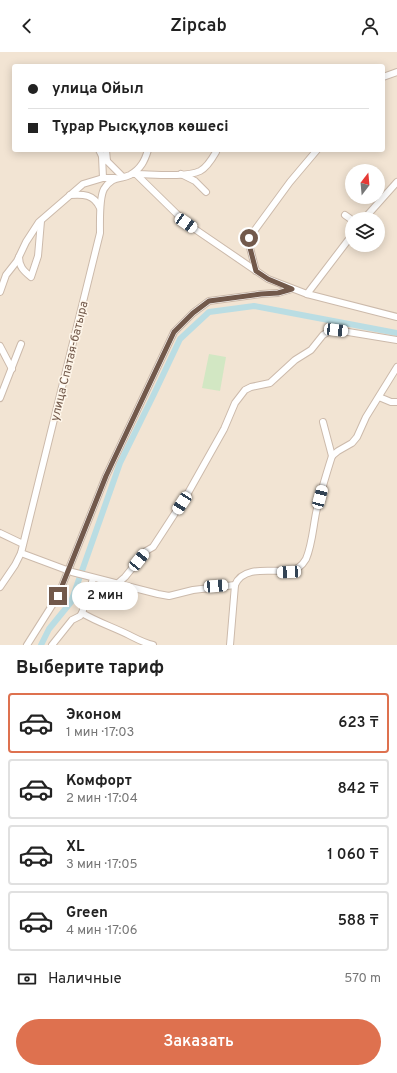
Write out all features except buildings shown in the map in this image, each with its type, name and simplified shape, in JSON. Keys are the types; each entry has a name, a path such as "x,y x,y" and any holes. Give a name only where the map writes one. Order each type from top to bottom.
{"street":[{"path":"385,76 397,72"},
{"path":"133,174 144,164 147,152"},
{"path":"0,292 6,275 41,220 83,184 102,178 123,177 133,174 181,174 200,171 212,160 216,152"},
{"path":"256,271 249,244 249,238 290,182 315,152"},
{"path":"103,154 123,177"},
{"path":"102,178 103,154"},
{"path":"133,174 186,223 268,279 307,294 397,317"},
{"path":"181,174 195,181 206,192"},
{"name":"улица Спатая-батыра","path":"1,583 15,565 21,553 100,233 101,209 104,190 114,178"},
{"path":"370,212 397,182"},
{"path":"70,195 79,194 91,197 98,202 101,209"},
{"path":"19,256 19,263 23,271 31,277 38,256 41,220"},
{"path":"307,294 345,244"},
{"path":"27,645 58,596 70,572 106,476 174,332 193,313 209,301 278,293 292,289"},
{"path":"117,584 126,577 146,551 152,547 172,519 224,429 235,404 245,390 270,383 295,360 311,350 323,335 328,332 336,330 397,340"},
{"path":"0,398 21,344"},
{"path":"0,346 12,369"},
{"path":"332,456 352,443 357,437 366,417 397,367"},
{"path":"379,397 391,402 397,402"},
{"path":"230,645 235,585 238,578 248,572 289,572 301,567 306,559 316,511 332,456 323,422"},
{"path":"0,533 23,544"},
{"path":"21,553 70,572 169,596 193,590 235,585"},
{"path":"52,645 72,620 80,616 82,613 91,578"},
{"path":"82,613 94,621 145,644 153,645"}],"shaded area":[{"path":"0,52 397,52 397,645 0,645"}],"green space":[{"path":"209,354 226,357 220,391 202,388"}],"waterway":[{"path":"41,645 49,629 71,602 120,463 180,339 209,312 254,306 397,333"}],"route":[{"path":"58,596 106,476 174,332 193,313 209,301 278,293 292,289 268,279 256,271 250,250 249,238"}]}
